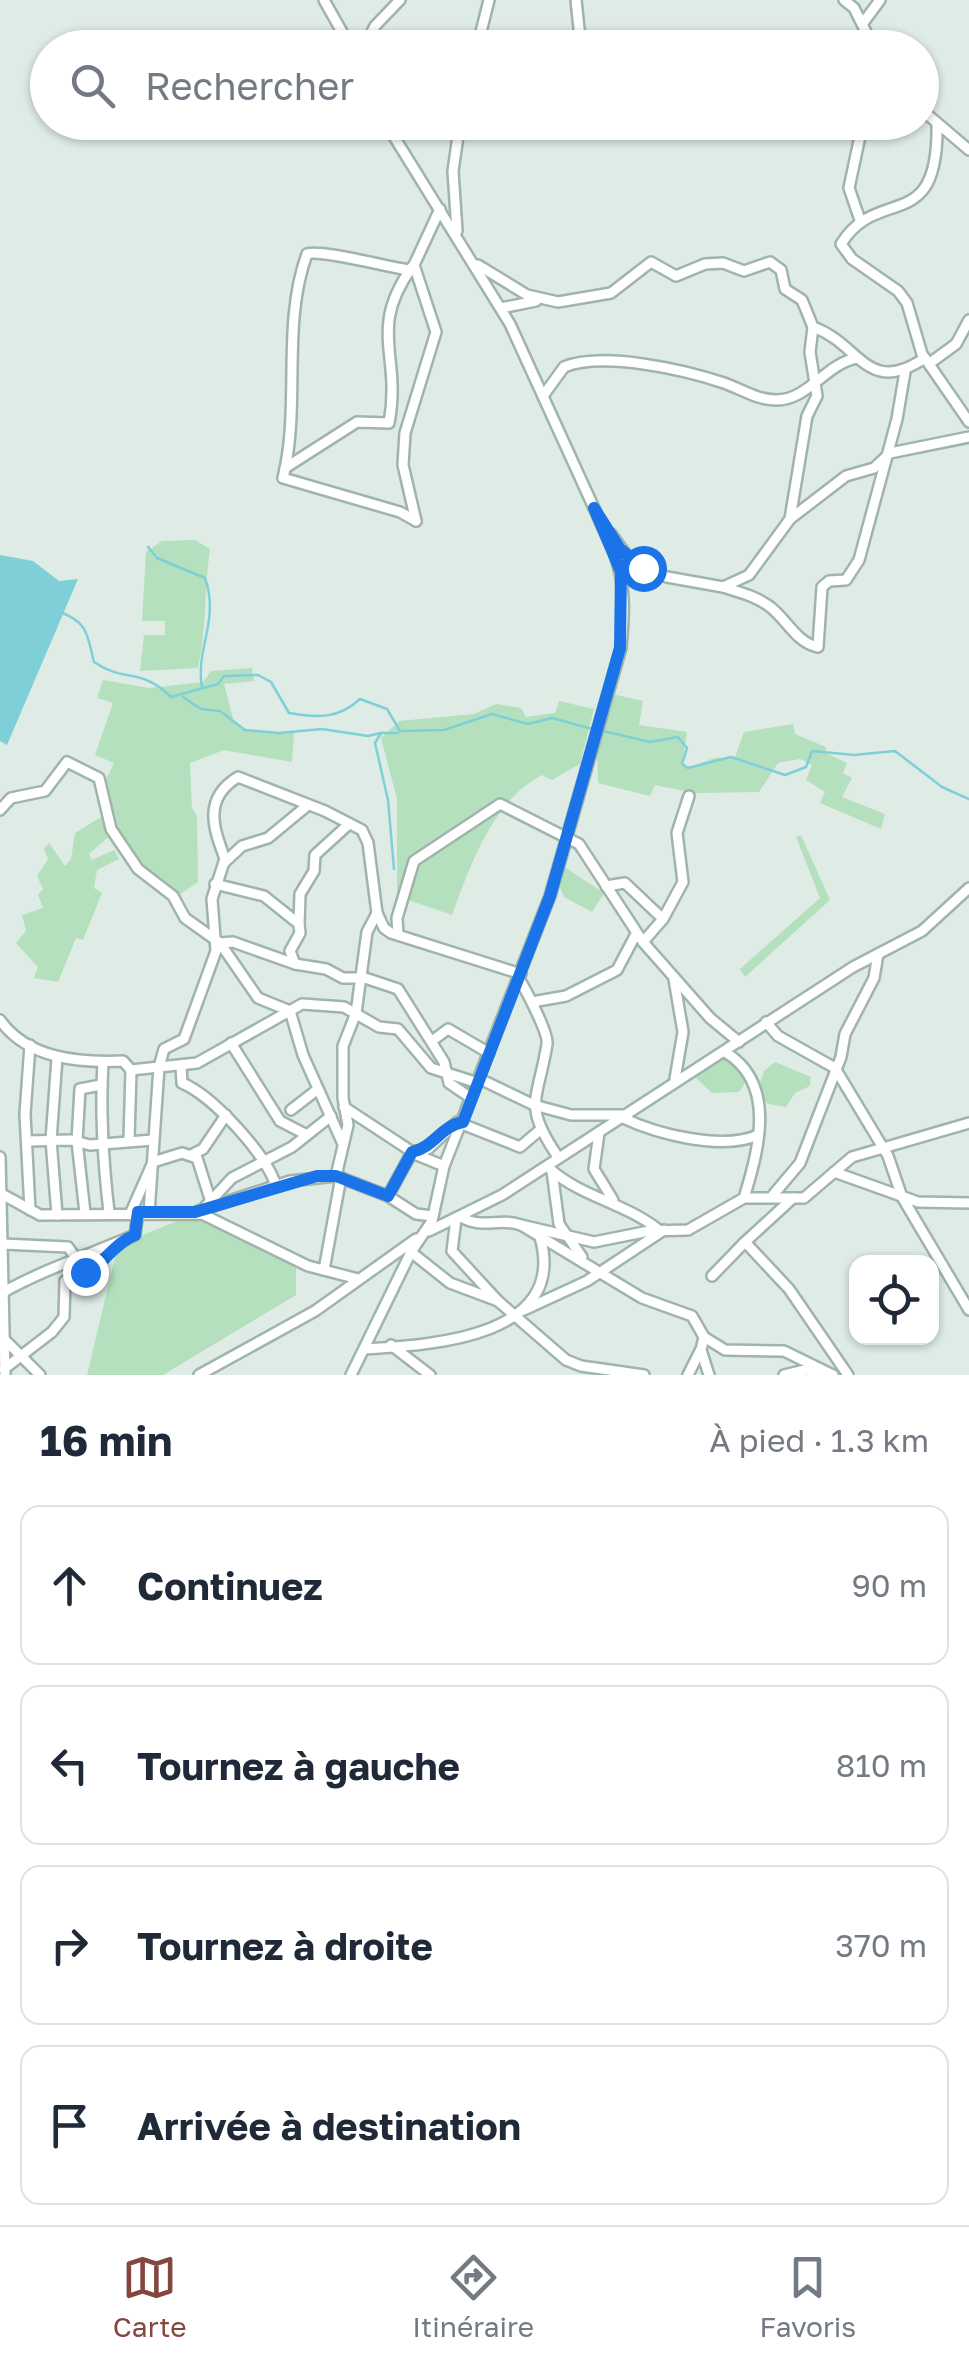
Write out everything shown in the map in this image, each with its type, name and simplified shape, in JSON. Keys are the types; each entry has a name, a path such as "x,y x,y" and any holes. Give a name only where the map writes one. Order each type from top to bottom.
{"street":[{"path":"324,0 341,30"},
{"path":"373,30 400,0"},
{"path":"482,30 489,0"},
{"path":"576,0 579,30"},
{"path":"844,0 866,30"},
{"path":"863,23 880,0"},
{"path":"939,126 969,150"},
{"path":"351,1375 411,1252 433,1216 444,1166 520,976 568,839 620,648 624,619 621,572 543,396 501,308 396,140"},
{"path":"458,140 452,188 458,238"},
{"path":"859,140 849,188 860,220"},
{"path":"936,140 937,163 914,202 860,220 844,238 842,248 898,291 918,344 969,422"},
{"path":"389,422 394,368 386,322 440,209"},
{"path":"324,251 341,260 412,267 436,332 406,428 403,464 416,522 400,512 283,478 291,447 297,305 307,254 324,251"},
{"path":"473,260 526,295 558,302 611,294 654,262 676,276 706,264 721,263 744,271 766,262 780,267 785,289 802,300 813,327 810,352 817,396 807,416 790,519"},
{"path":"501,308 544,300"},
{"path":"813,327 833,336 857,358 884,372 907,370 956,344 969,320"},
{"path":"594,508 633,564 684,582 723,587 764,603 797,636 818,647 822,587 846,580 856,567 898,419 907,370 918,344"},
{"path":"543,396 558,373 581,363 617,361 644,368 666,365 766,400 790,398 840,362 857,358"},
{"path":"285,468 308,458 356,422 389,422 406,428"},
{"path":"723,587 749,575 790,519 846,476 884,460 890,453 969,436"},
{"path":"0,810 11,798 44,791 67,762 92,772 103,784 111,829 135,865 169,893 186,918 218,942 258,998 290,1012 342,1142"},
{"path":"225,862 214,838 213,815 234,778 274,788 362,830 368,843 377,913 384,928 520,976 548,1040 534,1105 553,1164 563,1234 596,1270"},
{"path":"532,1002 566,996 617,970 640,938 663,919 684,878 677,833 689,796"},
{"path":"398,935 398,918 414,861 466,829 485,810 500,804 579,844 640,938 739,1042"},
{"path":"0,1293 75,1257 135,1235 153,1162 159,1067 164,1048 184,1039 215,957 215,884 225,862 242,846 268,838 308,805"},
{"path":"294,964 290,950 300,934 300,894 314,871 315,855 349,824"},
{"path":"554,831 561,858"},
{"path":"215,884 264,896 299,924"},
{"path":"606,886 626,884 663,919"},
{"path":"199,1375 303,1318 422,1235 553,1164 766,1022 922,931 969,888"},
{"path":"324,1270 342,1142 348,1125 343,1103 342,1052 356,1013 366,932 377,913"},
{"path":"218,942 233,942 294,964 326,969 343,978 362,978 401,991 432,1041 452,1087 471,1098"},
{"path":"773,1195 800,1163 844,1034 874,978 878,954"},
{"path":"674,978 683,1032 675,1080"},
{"path":"131,1070 197,1063 303,1004 344,1007 378,1027 398,1029 430,1067 479,1081 534,1105 575,1115 626,1117 704,1138 741,1140 758,1135"},
{"path":"0,1020 30,1045 57,1058 126,1062 131,1070 129,1139"},
{"path":"766,1022 778,1036 835,1068 882,1146 902,1197 969,1310"},
{"path":"432,1041 442,1030 450,1030 490,1054"},
{"path":"232,1043 280,1121 305,1134"},
{"path":"30,1045 30,1210"},
{"path":"724,1052 751,1074 761,1120 744,1198"},
{"path":"57,1058 51,1140 57,1215"},
{"path":"103,1062 109,1212"},
{"path":"181,1066 182,1084 204,1093 226,1116 263,1162 276,1186"},
{"path":"86,1213 78,1142 80,1089 102,1085"},
{"path":"291,1110 318,1089"},
{"path":"199,1211 238,1175 305,1134 328,1111 343,1103"},
{"path":"343,1103 412,1152 444,1166"},
{"path":"153,1162 203,1149 226,1116"},
{"path":"388,1196 412,1152 428,1148 448,1127 463,1122 520,1147 540,1130"},
{"path":"458,1218 482,1226 508,1222 594,1242 662,1230 688,1230 744,1198 793,1198 814,1193 852,1157 969,1123"},
{"path":"599,1133 594,1168 613,1200"},
{"path":"27,1141 153,1140"},
{"path":"193,1154 210,1200"},
{"path":"0,1157 0,1293 5,1372"},
{"path":"139,1212 153,1162"},
{"path":"553,1164 576,1190 613,1200 662,1230"},
{"path":"834,1172 932,1204 969,1203"},
{"path":"1,1194 30,1210 57,1215 199,1211 276,1186 338,1176 388,1196 416,1214 433,1216"},
{"path":"712,1276 793,1198"},
{"path":"199,1211 324,1270 358,1279"},
{"path":"458,1218 452,1251 498,1301 566,1360 611,1372 644,1375"},
{"path":"521,1225 642,1298 692,1316 704,1337 738,1353 792,1353 831,1375"},
{"path":"364,1349 480,1334 662,1230"},
{"path":"517,1314 532,1298 547,1262 540,1237"},
{"path":"746,1242 790,1290 848,1375"},
{"path":"5,1372 52,1332 64,1316 65,1281 95,1269 116,1243"},
{"path":"2,1244 68,1247 75,1257"},
{"path":"411,1252 450,1283 498,1301"},
{"path":"1,1336 40,1375"},
{"path":"688,1375 704,1337"},
{"path":"391,1346 430,1375"},
{"path":"701,1350 710,1375"},
{"path":"784,1375 805,1370 831,1375"}],"green space":[{"path":"195,540 210,549 198,668 140,671 144,635 165,635 165,621 142,621 146,552 162,541"},
{"path":"252,668 254,681 224,684 234,722 245,730 294,733 292,762 224,750 190,763 192,808 197,816 198,882 176,897 149,876 114,832 89,854 92,860 114,850 119,859 97,870 94,888 102,893 83,940 76,938 58,982 34,978 38,967 16,943 26,931 22,915 43,908 38,895 43,889 37,876 48,859 44,849 49,843 65,866 71,859 75,833 101,817 109,821 104,784 114,763 95,755 113,703 97,698 103,680 149,688 203,682 211,671"},
{"path":"612,694 643,701 639,725 687,732 682,764 688,768 714,758 735,757 744,732 793,724 795,734 826,747 826,753 847,763 843,773 852,778 842,797 885,814 881,829 820,803 825,792 806,780 812,765 800,759 778,763 759,792 695,793 655,785 650,796 598,783 597,753"},
{"path":"559,701 594,709 580,764 552,780 542,775 510,801 485,836 452,915 397,896 397,799 381,738 399,721 474,714 496,704 521,708 526,717 555,713"},
{"path":"801,835 830,900 745,977 740,969 820,898 796,837"},
{"path":"563,866 604,893 592,912 564,897 558,883"},
{"path":"723,1058 751,1074 739,1092 712,1093 695,1077"},
{"path":"775,1062 811,1077 810,1086 795,1093 786,1107 768,1104 757,1092 764,1071"},
{"path":"197,1213 259,1248 268,1245 296,1262 296,1295 163,1375 87,1375 118,1245"}],"water":[{"path":"0,555 33,561 59,581 78,579 7,745 0,741"}],"waterway":[{"path":"148,547 157,558 205,578 210,608 202,687"},
{"path":"60,612 82,626 94,662 151,682 171,697 218,684 224,676 258,675 271,682 289,713 327,715 360,699 387,709 400,731 444,730 492,714 528,724 552,718 592,729"},
{"path":"183,697 201,709 220,711 245,730 279,733 322,729 368,736 381,733"},
{"path":"603,731 650,742 678,737 687,748 682,764 688,768 731,757 785,775 806,767 812,751 854,755 895,751 942,787 969,799"},
{"path":"394,869 388,800 375,743 381,733 398,733"}],"route":[{"path":"85,1272 95,1269 116,1243 135,1235 138,1212 195,1212 317,1176 336,1176 388,1196 412,1152 428,1148 448,1127 463,1122 550,896 620,648 624,619 621,572 594,508 620,549 633,564 643,568"}]}
